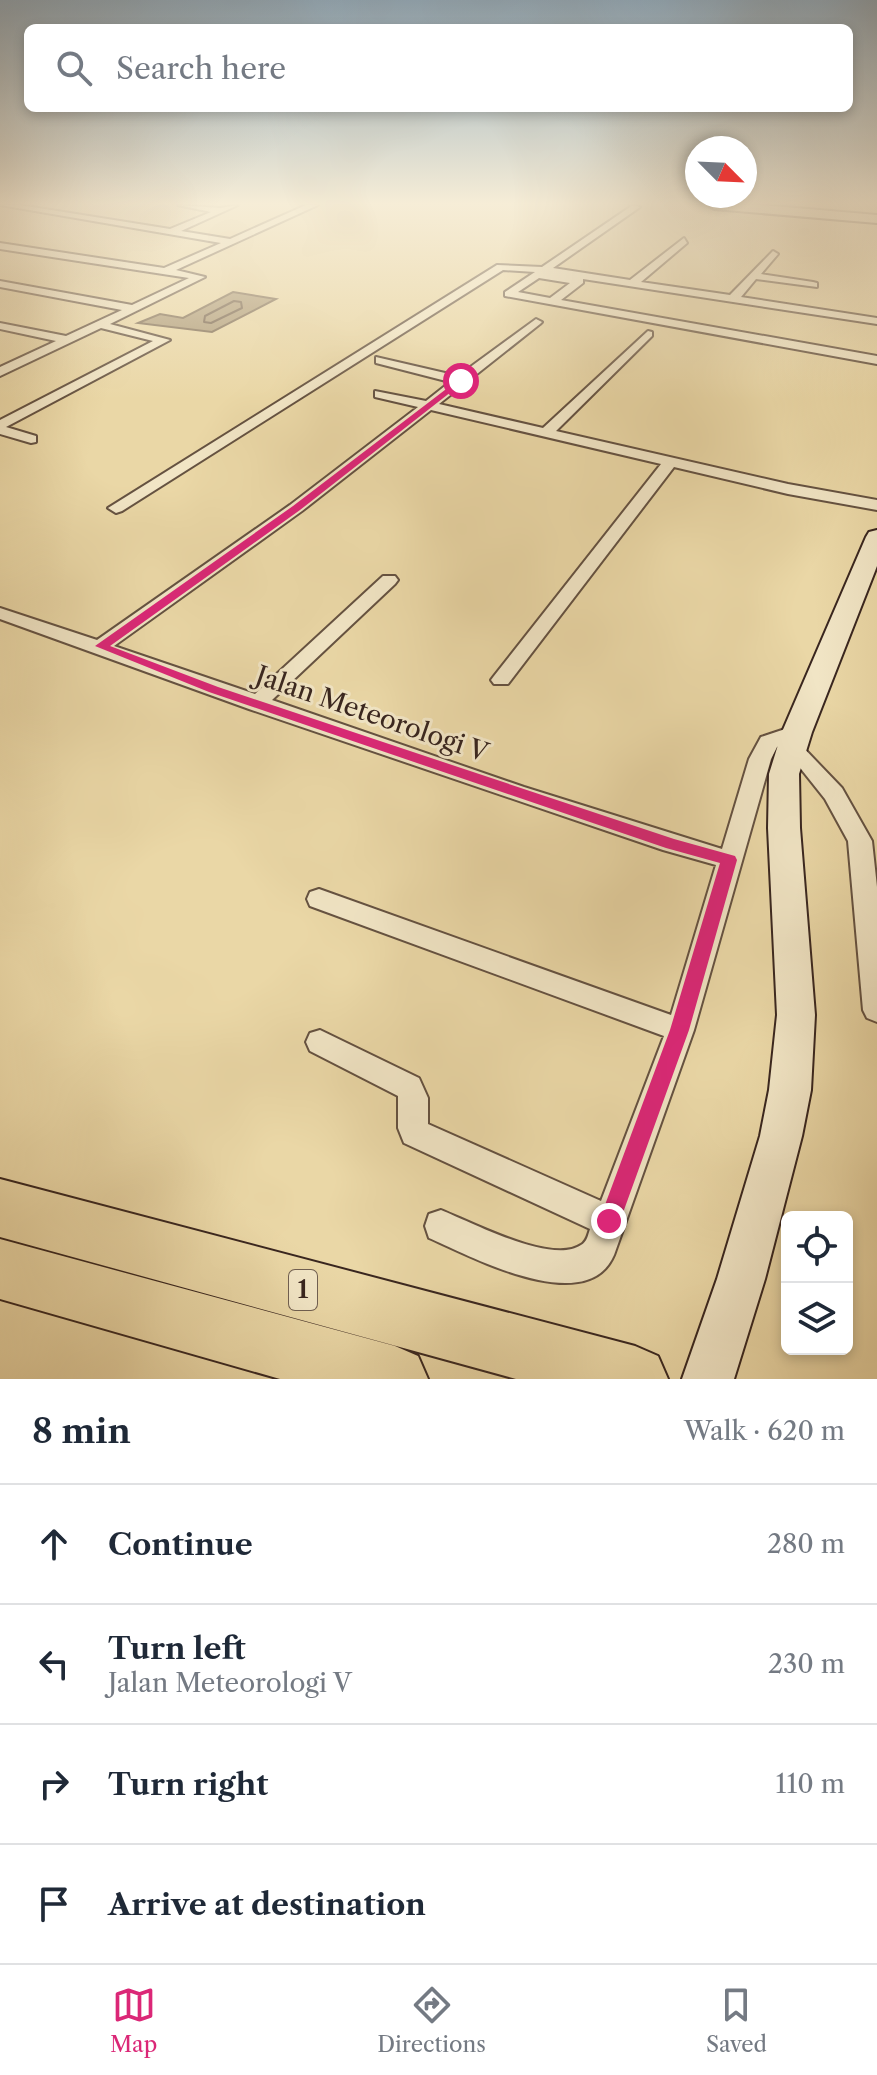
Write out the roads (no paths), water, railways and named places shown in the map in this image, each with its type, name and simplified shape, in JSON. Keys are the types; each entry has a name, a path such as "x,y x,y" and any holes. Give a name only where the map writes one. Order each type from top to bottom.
{"highway":[{"name":"1","path":"0,1208 635,1379"},
{"name":"1","path":"0,1269 395,1379"}],"main road":[{"path":"708,1379 741,1279 781,1136 794,1052 796,1015 783,789 794,739 876,543"}],"street":[{"path":"0,372 200,277 156,269"},
{"path":"158,269 171,269"},
{"path":"116,508 495,269"},
{"path":"534,269 877,321"},
{"path":"632,284 650,269"},
{"path":"733,299 759,269"},
{"path":"551,303 579,281 537,275 508,294 551,303 877,360"},
{"path":"753,276 813,285"},
{"path":"0,284 134,309"},
{"path":"101,646 296,508 536,322"},
{"path":"0,428 164,340 101,325"},
{"path":"0,326 68,340"},
{"path":"546,433 648,334"},
{"path":"380,360 461,381"},
{"path":"380,394 877,505"},
{"path":"0,428 31,439"},
{"path":"501,680 671,461"},
{"path":"256,704 389,580"},
{"name":"Jalan Meteorologi V","path":"3,618 101,646 256,704 657,839 729,860"},
{"path":"441,1226 514,1257 543,1265 578,1267 597,1255 680,1030 765,745 774,738 794,739 834,794 860,841 871,908 877,1010"},
{"path":"319,899 680,1030"},
{"path":"320,1042 409,1087 413,1094 412,1128 415,1133 609,1221"}],"water":[{"path":"233,292 276,299 212,332 138,323 160,314 183,318"}]}
